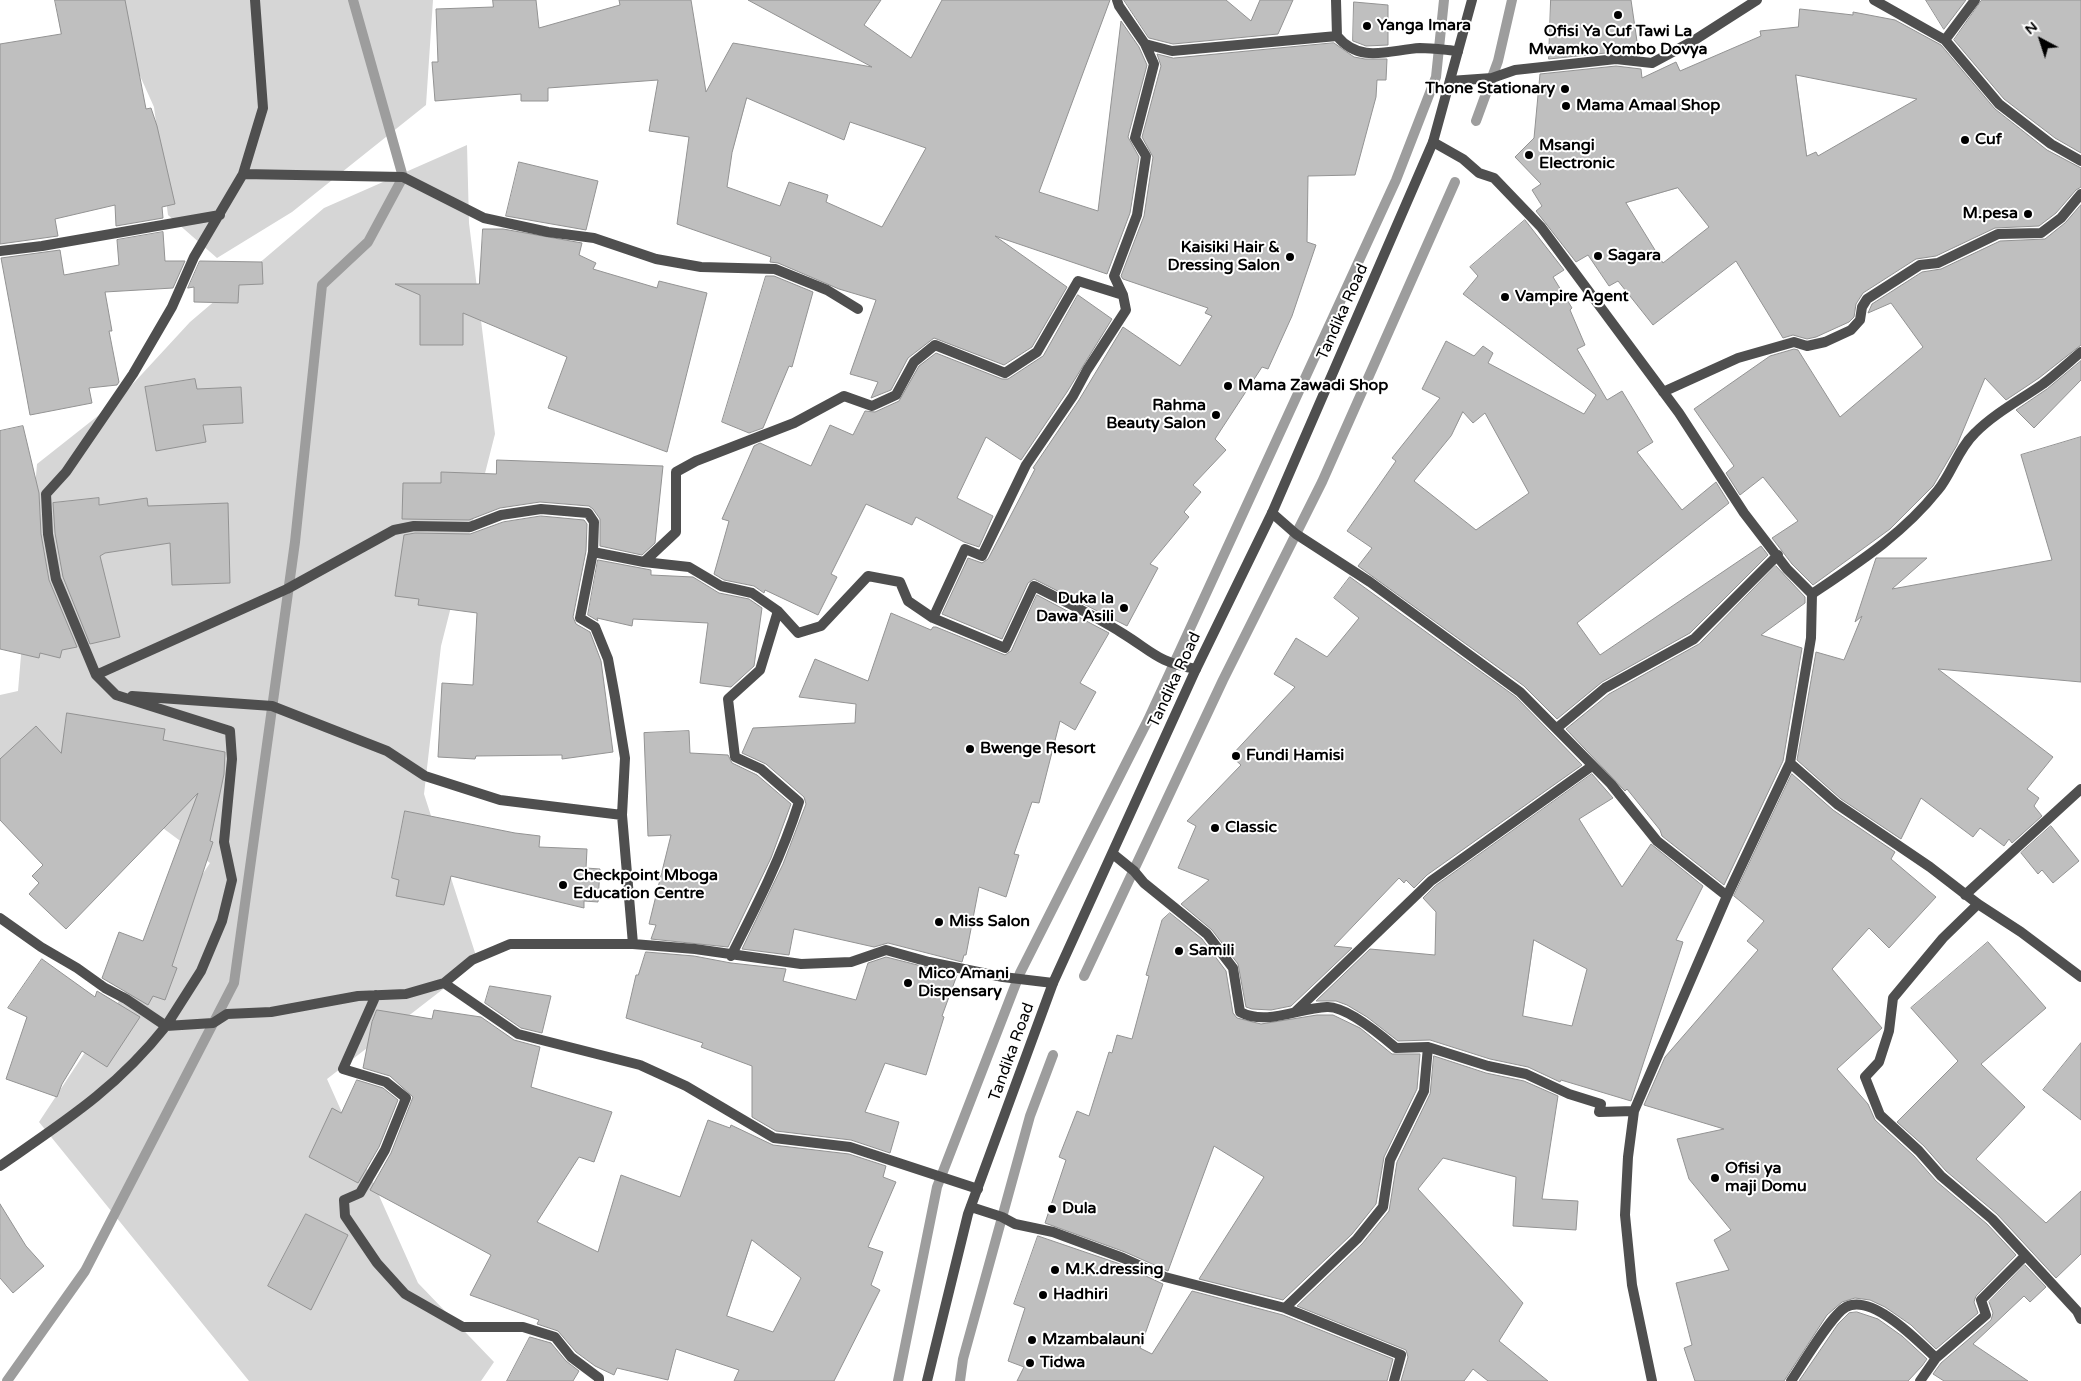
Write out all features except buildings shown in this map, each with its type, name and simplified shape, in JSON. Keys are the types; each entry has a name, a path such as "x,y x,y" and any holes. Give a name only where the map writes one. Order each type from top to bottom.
{"street":[{"path":"0,1166 93,1102 132,1066 166,1026 201,971 222,921 232,880 224,842 232,758 230,732 116,695 96,675 56,579 48,534 46,494 66,472 133,374 172,307 194,257 243,174 263,108 255,0"},
{"path":"933,618 966,549 982,556 1026,464 1073,396 1087,370 1126,310 1123,296 1114,276 1137,215 1146,156 1135,138 1154,64 1145,44 1118,6 1117,0"},
{"path":"1336,0 1336,36"},
{"name":"Tandika Road","path":"927,1381 971,1207 1053,983 1196,669 1272,512 1433,142 1472,0"},
{"path":"1450,81 1492,78 1515,70 1616,59 1652,63 1693,41 1757,0"},
{"path":"1874,0 1945,40 2000,104 2051,144 2081,161"},
{"path":"1945,40 1975,0"},
{"path":"1145,44 1172,51 1336,36 1352,49 1380,55 1420,48 1458,51"},
{"path":"1433,142 1463,160 1479,173 1494,178 1541,226 1663,392 1744,513 1787,569 1812,594 1811,638 1790,763 1727,896 1634,1111 1628,1156 1625,1215 1632,1285 1652,1381"},
{"path":"243,174 404,177 484,218 548,232 594,238 656,259 701,267 775,268 827,290 858,309"},
{"path":"1663,392 1738,358 1794,342 1807,346 1826,342 1851,330 1860,320 1862,308 1867,299 1920,265 1938,263 1998,234 2041,233 2061,218 2081,194"},
{"path":"0,251 42,246 220,214"},
{"path":"644,562 676,532 676,472 696,461 794,423 844,396 872,406 896,395 914,362 935,345 1005,373 1037,352 1078,281 1123,296"},
{"path":"1812,594 1871,556 1899,533 1939,489 1955,460 1974,433 2005,408 2043,384 2081,352"},
{"path":"96,675 288,589 394,530 414,526 470,527 501,515 541,509 588,513 594,522 593,552 580,618 595,627 608,659 625,758 622,815 633,944"},
{"path":"1272,512 1296,534 1370,582 1446,635 1520,692 1611,784 1657,840 1727,896"},
{"path":"593,552 644,562 689,567 721,586 752,593 778,611 798,633 821,626 868,576 900,582 908,601 933,618 1005,648 1034,586 1122,633 1156,657 1172,665 1196,669"},
{"path":"1556,728 1605,688 1694,639 1778,555"},
{"path":"731,956 784,848 799,802 761,769 735,757 728,699 760,670 778,611"},
{"path":"116,695 272,706 387,751 425,776 500,800 622,815"},
{"path":"1790,763 1837,804 1930,867 1978,904 2022,932 2081,978"},
{"path":"1294,1013 1432,881 1592,766"},
{"path":"1965,895 2081,789"},
{"path":"1113,854 1134,871 1144,883 1207,934 1233,968 1240,1012 1252,1018 1294,1013 1328,1006 1344,1011 1382,1036 1396,1048 1428,1047 1488,1066 1526,1074 1569,1094 1601,1104 1600,1112 1634,1111"},
{"path":"1978,904 1943,938 1893,998 1889,1031 1879,1062 1865,1077 1880,1115 1919,1151 1941,1176 1992,1219 2024,1256 2077,1311 2081,1318"},
{"path":"0,918 41,947 166,1026 214,1023 227,1014 270,1012 295,1006 406,994 444,983 472,960 510,944 633,944 801,964 852,962 886,950 929,962 1053,983"},
{"path":"444,983 518,1034 640,1064 686,1086 774,1138 850,1147 978,1189"},
{"path":"376,996 343,1069 386,1082 406,1098 385,1150 360,1193 344,1200 345,1216 377,1263 405,1294 463,1327 523,1327 555,1337 571,1357 599,1378 598,1381"},
{"path":"1285,1308 1357,1239 1383,1207 1390,1160 1424,1091 1428,1047"},
{"path":"971,1207 1002,1217 1015,1224 1053,1232 1123,1258 1164,1277 1285,1308 1401,1355 1394,1381"},
{"path":"1920,1381 1936,1358 1986,1315 1981,1300 2024,1256"},
{"path":"1791,1381 1844,1307 1856,1303 1873,1307 1908,1332 1936,1358"}],"shaded area":[{"path":"111,0 433,0 426,105 292,212 217,258 168,215 154,107 123,38"},
{"path":"467,145 469,223 495,434 441,646 424,794 478,962 327,1079 418,1283 494,1362 481,1381 249,1381 39,1122 210,863 94,777 0,797 0,695 18,691 37,464 118,400 190,322 324,208"}],"waterway":[{"path":"7,1381 85,1271 234,983 295,542 322,285 368,242 403,177 353,0"},
{"path":"898,1381 937,1187 1020,973 1148,720 1396,180 1436,77 1444,0"},
{"path":"1476,121 1498,61 1512,0"},
{"path":"1084,976 1223,680 1322,482 1455,182"},
{"path":"960,1381 963,1359 1030,1116 1053,1055"}],"place":[{"name":"Ofisi Ya Cuf Tawi La Mwamko Yombo Dovya","path":"1618,15"},
{"name":"Yanga Imara","path":"1367,26"},
{"name":"Thone Stationary","path":"1565,89"},
{"name":"Mama Amaal Shop","path":"1566,106"},
{"name":"Cuf","path":"1965,140"},
{"name":"Msangi Electronic","path":"1529,155"},
{"name":"M.pesa","path":"2028,214"},
{"name":"Sagara","path":"1598,256"},
{"name":"Kaisiki Hair & Dressing Salon","path":"1290,257"},
{"name":"Vampire Agent","path":"1505,297"},
{"name":"Mama Zawadi Shop","path":"1228,386"},
{"name":"Rahma Beauty Salon","path":"1216,415"},
{"name":"Duka la Dawa Asili","path":"1124,608"},
{"name":"Bwenge Resort","path":"970,749"},
{"name":"Fundi Hamisi","path":"1236,756"},
{"name":"Classic","path":"1215,828"},
{"name":"Checkpoint Mboga Education Centre","path":"563,885"},
{"name":"Miss Salon","path":"939,922"},
{"name":"Samili","path":"1179,951"},
{"name":"Mico Amani Dispensary","path":"908,983"},
{"name":"Ofisi ya maji Domu","path":"1715,1178"},
{"name":"Dula","path":"1052,1209"},
{"name":"M.K.dressing","path":"1055,1270"},
{"name":"Hadhiri","path":"1043,1295"},
{"name":"Mzambalauni","path":"1032,1340"},
{"name":"Tidwa","path":"1030,1363"}]}
